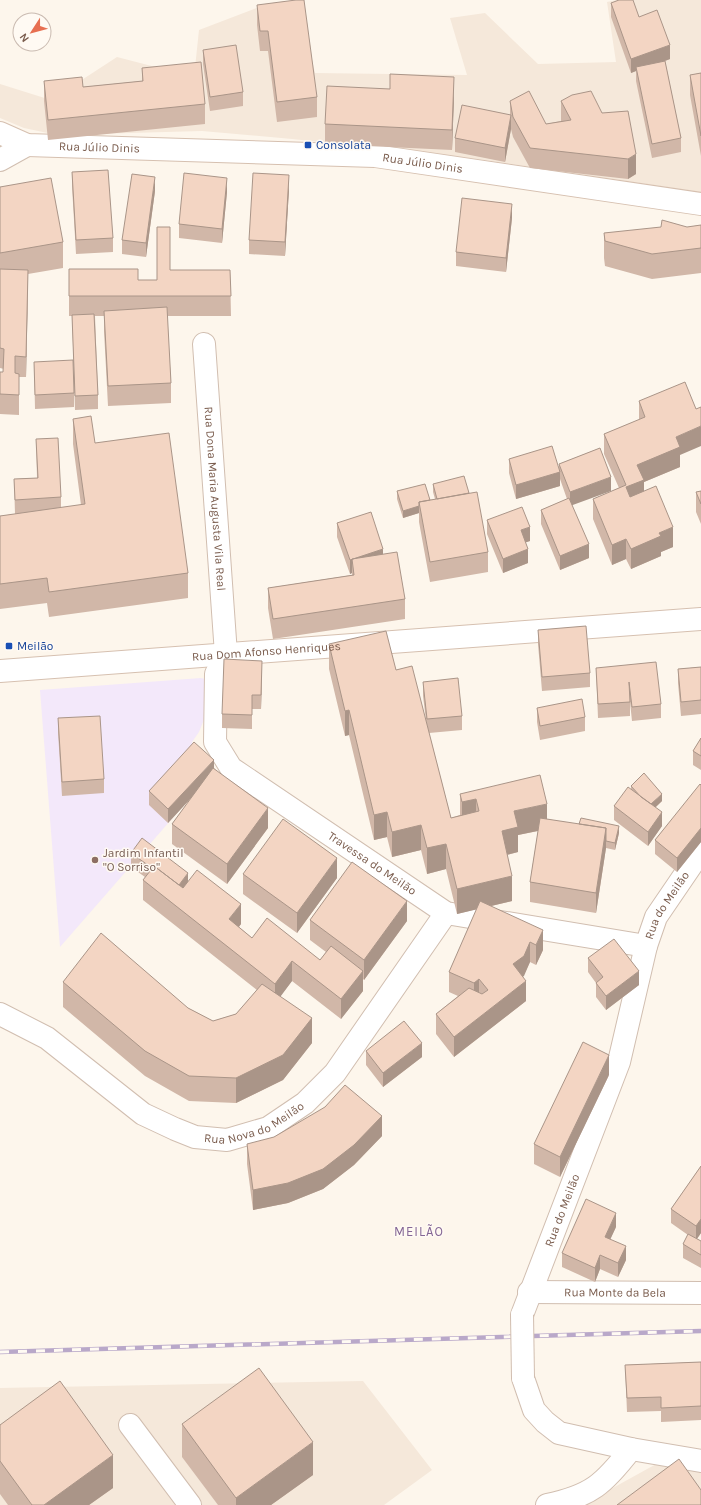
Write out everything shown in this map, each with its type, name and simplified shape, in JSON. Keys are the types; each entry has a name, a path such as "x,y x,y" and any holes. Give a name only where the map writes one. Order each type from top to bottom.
{"street":[{"name":"Rua Júlio Dinis","path":"0,133 27,145 375,156 701,204"},
{"path":"0,160 27,145"},
{"name":"Rua Dona Maria Augusta Vila Real","path":"204,344 226,654"},
{"name":"Rua Dom Afonso Henriques","path":"0,671 701,619"},
{"name":"Travessa do Meilão","path":"226,654 216,674 214,742 231,768 446,913 646,946"},
{"name":"Rua do Meilão","path":"701,851 656,917 646,946 619,1062 566,1202 529,1292 522,1315 523,1378 534,1410 545,1422 559,1433 630,1449 701,1462"},
{"name":"Rua Nova do Meilão","path":"0,1014 47,1038 143,1114 175,1130 195,1137 227,1140 268,1128 306,1103 334,1073 446,913"},
{"name":"Rua Monte da Bela","path":"529,1292 701,1293"},
{"path":"130,1424 190,1505"},
{"path":"547,1505 572,1500 595,1488 612,1474 630,1449"}],"shaded area":[{"path":"617,0 701,0 701,192 478,159 202,131 57,135 24,128 0,118 0,84 51,100 117,57 194,77 199,30 259,7 302,16 315,73 467,75 450,18 485,13 538,64 616,62 607,2"},
{"name":"Jardim Infantil \"O Sorriso\"","path":"201,678 205,679 205,717 199,732 192,742 196,756 211,774 60,947 40,690"},
{"path":"363,1381 432,1470 384,1505 0,1505 0,1388"},
{"path":"658,1463 701,1472 701,1505 582,1505"}],"building":[{"path":"304,0 317,97 277,102 268,31 260,31 257,5"},
{"path":"619,0 633,0 639,17 657,10 670,45 631,59 611,3"},
{"path":"236,45 243,92 210,97 203,50"},
{"path":"665,61 681,138 652,144 636,67"},
{"path":"201,62 205,104 48,120 44,81 82,77 83,87 143,81 142,68"},
{"path":"701,73 701,136 690,75"},
{"path":"390,74 454,77 452,130 325,124 327,86 390,89"},
{"path":"529,91 546,124 571,120 561,101 572,95 591,91 602,113 628,111 636,154 628,159 530,148 513,117 510,101"},
{"path":"462,105 511,115 505,148 455,138"},
{"path":"108,170 113,238 76,240 72,172"},
{"path":"184,173 227,178 222,229 179,224"},
{"path":"253,173 289,175 285,242 249,240"},
{"path":"132,174 155,177 146,243 122,240"},
{"path":"51,178 63,242 0,253 0,187"},
{"path":"462,198 512,204 506,258 456,252"},
{"path":"662,220 687,227 701,225 701,248 652,254 605,241 604,233 661,227"},
{"path":"157,227 170,227 170,270 230,270 231,296 69,296 69,269 138,269 138,280 157,280"},
{"path":"0,269 28,270 26,357 15,356 15,373 19,374 19,395 0,394 0,372 3,372 4,349 0,348"},
{"path":"167,307 171,383 108,386 104,311"},
{"path":"94,314 98,395 75,396 72,315"},
{"path":"73,360 74,393 35,395 34,362"},
{"path":"685,382 696,409 701,407 701,426 676,437 680,447 637,465 644,480 626,487 630,497 656,486 673,527 659,533 661,536 631,549 626,539 612,545 593,499 626,485 604,434 645,417 639,401"},
{"path":"91,416 95,443 169,433 188,573 49,592 47,578 0,584 0,516 85,504 73,419"},
{"path":"58,438 61,497 15,500 14,479 38,478 36,439"},
{"path":"552,446 560,472 516,485 509,459"},
{"path":"600,448 611,477 570,492 559,464"},
{"path":"464,476 469,493 437,499 433,484"},
{"path":"425,484 430,500 419,502 419,506 403,511 397,491"},
{"path":"701,491 701,504 696,492"},
{"path":"477,492 488,552 430,562 419,502"},
{"path":"569,498 589,544 560,556 541,510"},
{"path":"522,507 530,527 521,530 528,549 503,559 487,520"},
{"path":"371,512 383,549 350,560 337,523"},
{"path":"397,552 405,599 273,619 268,588 354,575 352,559"},
{"path":"586,626 590,673 542,677 538,630"},
{"path":"386,631 396,670 412,666 451,818 479,811 476,799 462,802 460,794 540,775 547,804 514,811 518,827 502,831 512,876 457,889 446,844 427,848 421,825 392,832 387,812 374,815 349,710 345,711 329,644"},
{"path":"224,659 262,661 261,695 252,695 252,715 222,714"},
{"path":"656,662 661,704 632,707 629,682 630,702 598,704 596,668"},
{"path":"701,667 701,700 681,702 678,669"},
{"path":"458,678 462,716 427,719 423,682"},
{"path":"582,699 585,717 540,726 537,708"},
{"path":"100,716 104,779 62,782 58,718"},
{"path":"701,738 701,756 693,751"},
{"path":"194,742 214,760 168,809 149,791"},
{"path":"213,768 268,808 227,864 172,824"},
{"path":"644,773 662,794 651,804 641,797 631,786"},
{"path":"700,784 701,828 677,858 655,840"},
{"path":"628,787 662,812 648,832 614,806"},
{"path":"540,818 606,828 596,893 530,882"},
{"path":"581,818 619,826 615,843 606,841 606,828 579,824"},
{"path":"283,819 337,858 297,913 243,874"},
{"path":"142,838 188,873 179,885 154,866 152,868 131,853"},
{"path":"352,862 407,901 364,960 310,920"},
{"path":"154,866 183,888 197,870 241,904 229,919 252,938 267,918 320,960 331,946 363,971 341,999 292,961 275,984 143,880"},
{"path":"480,901 543,930 536,945 530,942 524,956 513,964 526,981 454,1037 436,1014 469,988 482,994 488,990 479,979 474,983 449,972"},
{"path":"101,933 188,1008 213,1021 236,1014 262,984 312,1018 283,1055 236,1078 189,1076 145,1051 63,982"},
{"path":"614,939 639,971 606,996 596,983 603,977 588,958"},
{"path":"404,1021 422,1043 383,1073 366,1051"},
{"path":"583,1042 609,1055 560,1157 534,1144"},
{"path":"345,1085 382,1116 354,1145 323,1169 288,1183 253,1190 247,1144 274,1137 325,1107"},
{"path":"701,1166 701,1219 696,1226 671,1209"},
{"path":"586,1199 616,1213 605,1237 626,1246 618,1263 600,1255 595,1268 562,1253"},
{"path":"688,1234 701,1241 701,1255 683,1244"},
{"path":"701,1362 701,1406 661,1408 661,1397 627,1398 625,1365"},
{"path":"259,1368 313,1442 236,1498 182,1424"},
{"path":"60,1381 113,1455 44,1505 32,1505 0,1461 0,1425"},
{"path":"679,1459 701,1490 701,1505 617,1505"}],"railway":[{"path":"0,1352 701,1331"}],"place":[{"name":"Consolata","path":"308,145"},
{"name":"Meilão","path":"9,646"},
{"name":"Jardim Infantil \"O Sorriso\"","path":"95,860"}],"district":[{"name":"MEILÃO","path":"419,1231"}]}
